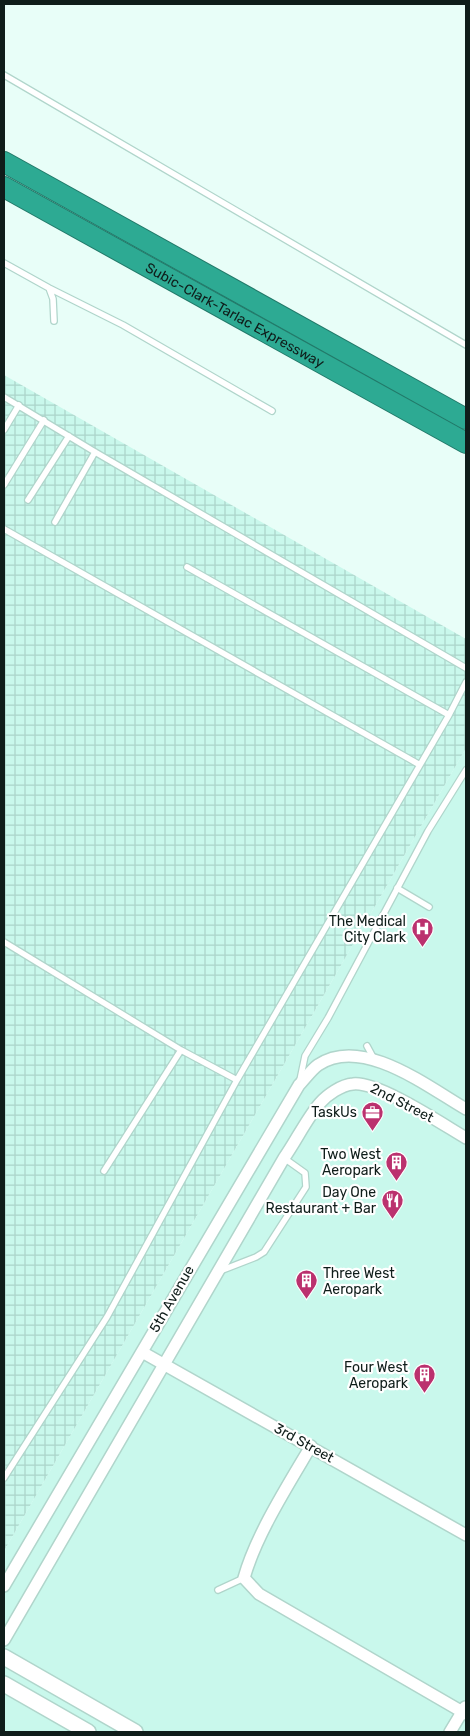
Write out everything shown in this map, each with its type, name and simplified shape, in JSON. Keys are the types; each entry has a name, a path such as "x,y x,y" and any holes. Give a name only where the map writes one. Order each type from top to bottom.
{"highway":[{"name":"Subic-Clark-Tarlac Expressway","path":"4,162 466,419"},
{"name":"Subic-Clark-Tarlac Expressway","path":"4,186 466,444"}],"main road":[{"path":"4,1657 135,1732"},
{"path":"4,1684 88,1732"}],"street":[{"name":"5th Avenue","path":"4,1586 299,1085 318,1065 342,1055 374,1059"},
{"name":"2nd Street","path":"374,1059 400,1070 466,1109"},
{"name":"2nd Street","path":"336,1090 352,1084 368,1085 386,1092 466,1138"},
{"name":"5th Avenue","path":"4,1640 284,1158 320,1103 336,1090"},
{"name":"3rd Street","path":"142,1352 466,1535"},
{"path":"311,1446 248,1562 244,1578 259,1594 465,1711 450,1732"}],"lane":[{"path":"4,75 466,345"},
{"path":"4,263 123,325 272,411"},
{"path":"49,288 53,300 54,321"},
{"path":"4,396 95,452 466,668"},
{"path":"4,430 19,405"},
{"path":"4,485 44,420"},
{"path":"28,500 69,436"},
{"path":"55,522 95,452"},
{"path":"4,529 420,765"},
{"path":"187,567 450,715"},
{"path":"4,1478 107,1317 237,1080 450,715 466,682"},
{"path":"299,1085 305,1056 328,1018 428,831 466,770"},
{"path":"397,888 429,907"},
{"path":"4,942 181,1050 237,1080"},
{"path":"367,1046 374,1059"},
{"path":"104,1171 181,1050"},
{"path":"218,1271 256,1257 264,1252 306,1186 304,1173 284,1158"},
{"path":"218,1590 244,1578"}],"shaded area":[{"path":"4,375 466,639 466,748 4,1551"},
{"path":"466,748 466,1732 4,1732 4,1551"}],"place":[{"name":"The Medical City Clark","path":"422,948"},
{"name":"TaskUs","path":"373,1131"},
{"name":"Two West Aeropark","path":"397,1181"},
{"name":"Day One Restaurant + Bar","path":"392,1219"},
{"name":"Three West Aeropark","path":"307,1300"},
{"name":"Four West Aeropark","path":"424,1394"}]}
